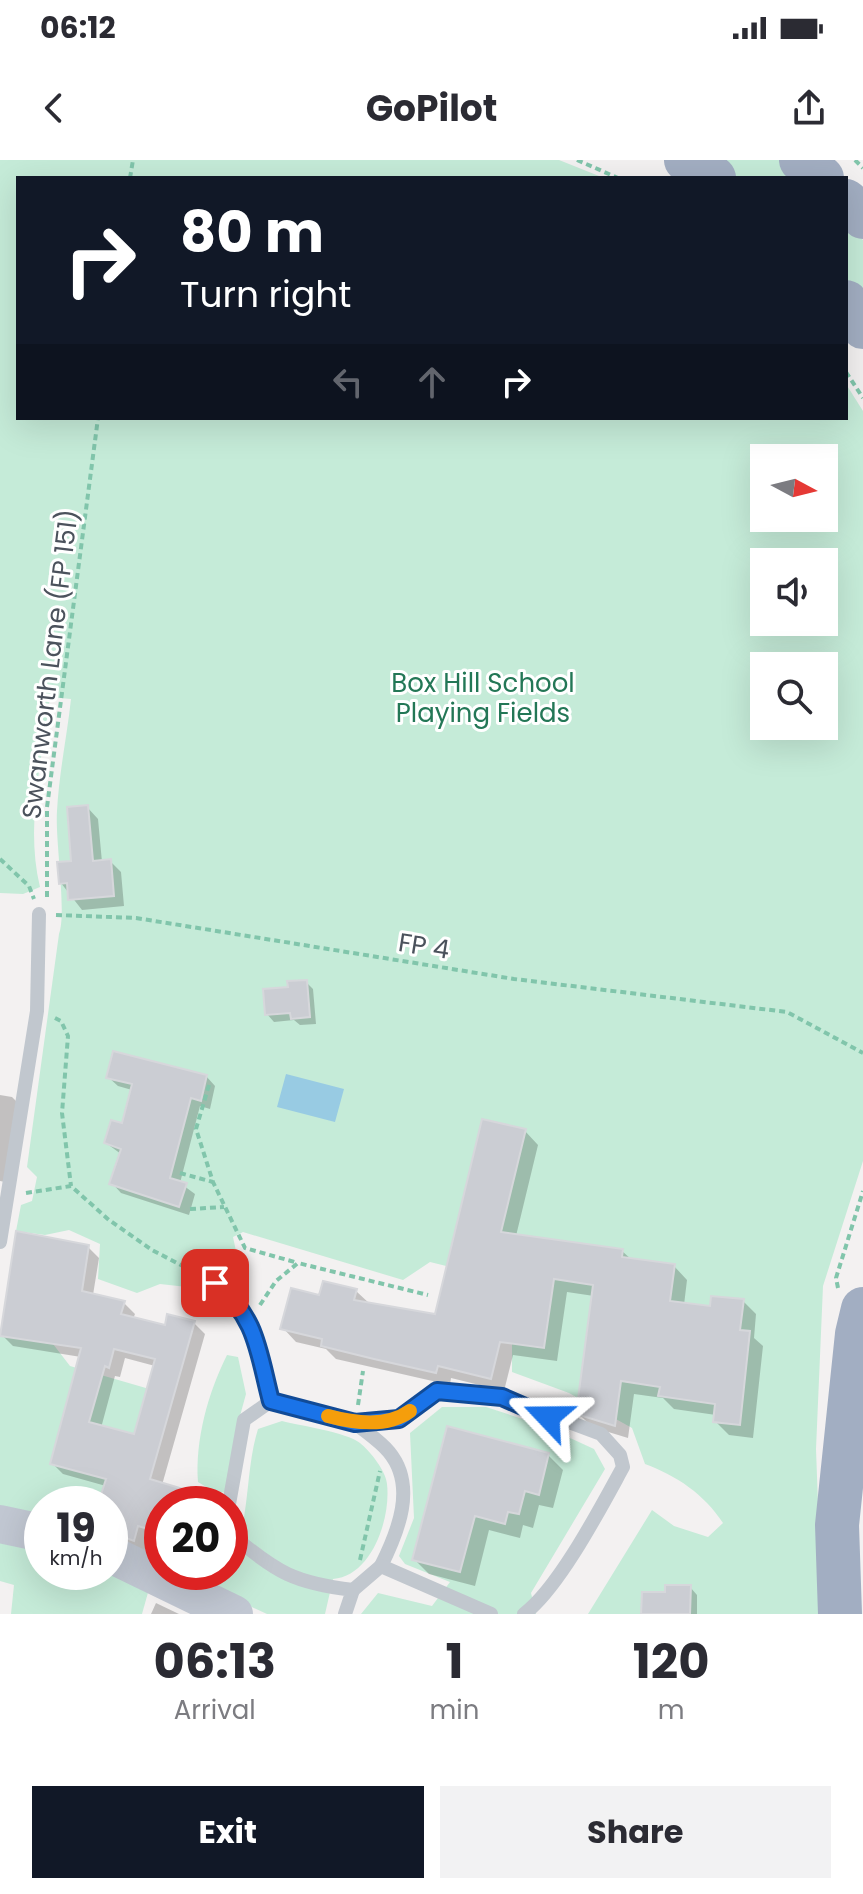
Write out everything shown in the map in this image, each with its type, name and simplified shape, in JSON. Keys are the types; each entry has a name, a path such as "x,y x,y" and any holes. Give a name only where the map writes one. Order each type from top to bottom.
{"highway":[{"path":"686,160 711,176"},
{"path":"801,160 820,176"},
{"path":"848,203 863,217"},
{"path":"848,305 863,327"},
{"path":"840,1614 837,1525 860,1321"}],"main road":[{"path":"0,1524 24,1529"},
{"path":"128,1563 234,1614"}],"lane":[{"path":"0,1242 37,1011 39,914"},
{"path":"215,1283 231,1295 250,1321 271,1401"},
{"path":"232,1486 244,1420 271,1401 355,1423 399,1419 437,1391 502,1397 601,1434 620,1455 623,1467 536,1605 524,1614"},
{"path":"345,1614 353,1590 381,1566 397,1533 404,1487 390,1453 355,1423"},
{"path":"248,1549 292,1578 308,1584 353,1590"},
{"path":"381,1566 491,1614"}],"path":[{"path":"577,160 613,176"},
{"path":"855,160 863,168"},
{"path":"848,375 863,398"},
{"name":"Swanworth Lane (FP 151)","path":"39,914 49,891 47,807 98,420"},
{"path":"0,859 29,886 39,914"},
{"name":"FP 4","path":"39,914 136,918 514,979 787,1012 863,1053"},
{"path":"37,1011 61,1021 68,1036 62,1113 71,1186 109,1220 152,1250 215,1283"},
{"path":"209,1085 196,1129 213,1182 245,1248 428,1295"},
{"path":"180,1173 213,1182"},
{"path":"8,1196 71,1186"},
{"path":"860,1321 842,1314 836,1278 863,1191"},
{"path":"190,1209 224,1207"},
{"path":"250,1321 276,1281 298,1263"},
{"path":"355,1423 363,1371"},
{"path":"353,1590 385,1448"}],"green space":[{"name":"Box Hill School Playing Fields","path":"0,160 559,160 599,176 16,176 16,420 848,420 848,387 863,411 863,1161 823,1286 816,1449 822,1614 588,1614 652,1510 674,1526 708,1537 723,1523 689,1487 645,1464 632,1428 569,1393 512,1372 512,1344 519,1294 499,1279 430,1262 403,1280 243,1232 233,1237 244,1288 216,1316 194,1308 187,1287 160,1284 137,1293 98,1279 100,1244 69,1230 45,1235 16,1231 21,1205 32,1201 37,1177 27,1167 61,924 57,811 71,699 50,697 34,816 40,887 23,894 0,893"},
{"path":"703,160 788,160 805,176 726,176"},
{"path":"848,222 863,240 863,308 848,290"},
{"path":"0,1336 53,1344 70,1366 170,1395 171,1404 153,1470 112,1459 104,1486 24,1486 24,1513 0,1506"},
{"path":"227,1355 238,1357 246,1394 235,1434 229,1486 205,1486 198,1482 204,1417"},
{"path":"442,1407 486,1407 544,1426 594,1449 605,1469 531,1593 536,1614 361,1614 378,1593 432,1606 450,1582 405,1564 399,1556 414,1518 410,1433"},
{"path":"282,1421 353,1439 373,1456 386,1479 386,1513 376,1543 358,1568 333,1579 325,1614 267,1614 215,1590 248,1590 248,1486 258,1429"},
{"path":"0,1538 24,1543 24,1590 128,1590 128,1580 149,1590 142,1614 11,1614 14,1585 0,1581"}],"water":[{"path":"286,1074 344,1089 335,1122 277,1107"}],"building":[{"path":"88,805 93,861 111,859 114,896 68,900 67,883 59,884 57,862 71,861 67,807"},
{"path":"307,980 310,1017 291,1019 290,1013 265,1015 263,989 288,987 287,981"},
{"path":"113,1051 207,1075 201,1101 191,1098 170,1178 187,1183 179,1207 109,1184 121,1149 104,1143 111,1120 122,1123 132,1084 106,1078"},
{"path":"482,1119 526,1129 501,1232 623,1249 622,1257 675,1264 670,1301 710,1306 711,1296 744,1299 740,1330 750,1331 740,1425 713,1422 715,1404 658,1396 660,1387 621,1381 615,1426 576,1414 593,1285 554,1279 544,1348 500,1342 491,1379 438,1366 436,1373 374,1359 321,1346 322,1339 280,1329 291,1288 319,1295 323,1281 357,1289 354,1300 435,1314"},
{"path":"16,1231 89,1245 82,1291 125,1301 121,1314 165,1325 167,1314 195,1321 150,1479 173,1486 144,1486 144,1528 138,1526 134,1541 128,1539 128,1486 104,1486 106,1479 50,1464 81,1348 0,1336","holes":["114,1349 155,1359 134,1434 89,1422 105,1366 109,1368"]},
{"path":"447,1426 549,1453 539,1495 525,1491 519,1514 508,1512 505,1524 475,1516 460,1572 412,1560"},
{"path":"665,1585 691,1585 690,1614 641,1614 642,1592 665,1592"}],"slow traffic":[{"path":"328,1416 355,1423 399,1419 410,1411"}],"route":[{"path":"215,1283 231,1295 250,1321 271,1401 355,1423 399,1419 437,1391 502,1397 548,1417"}]}
